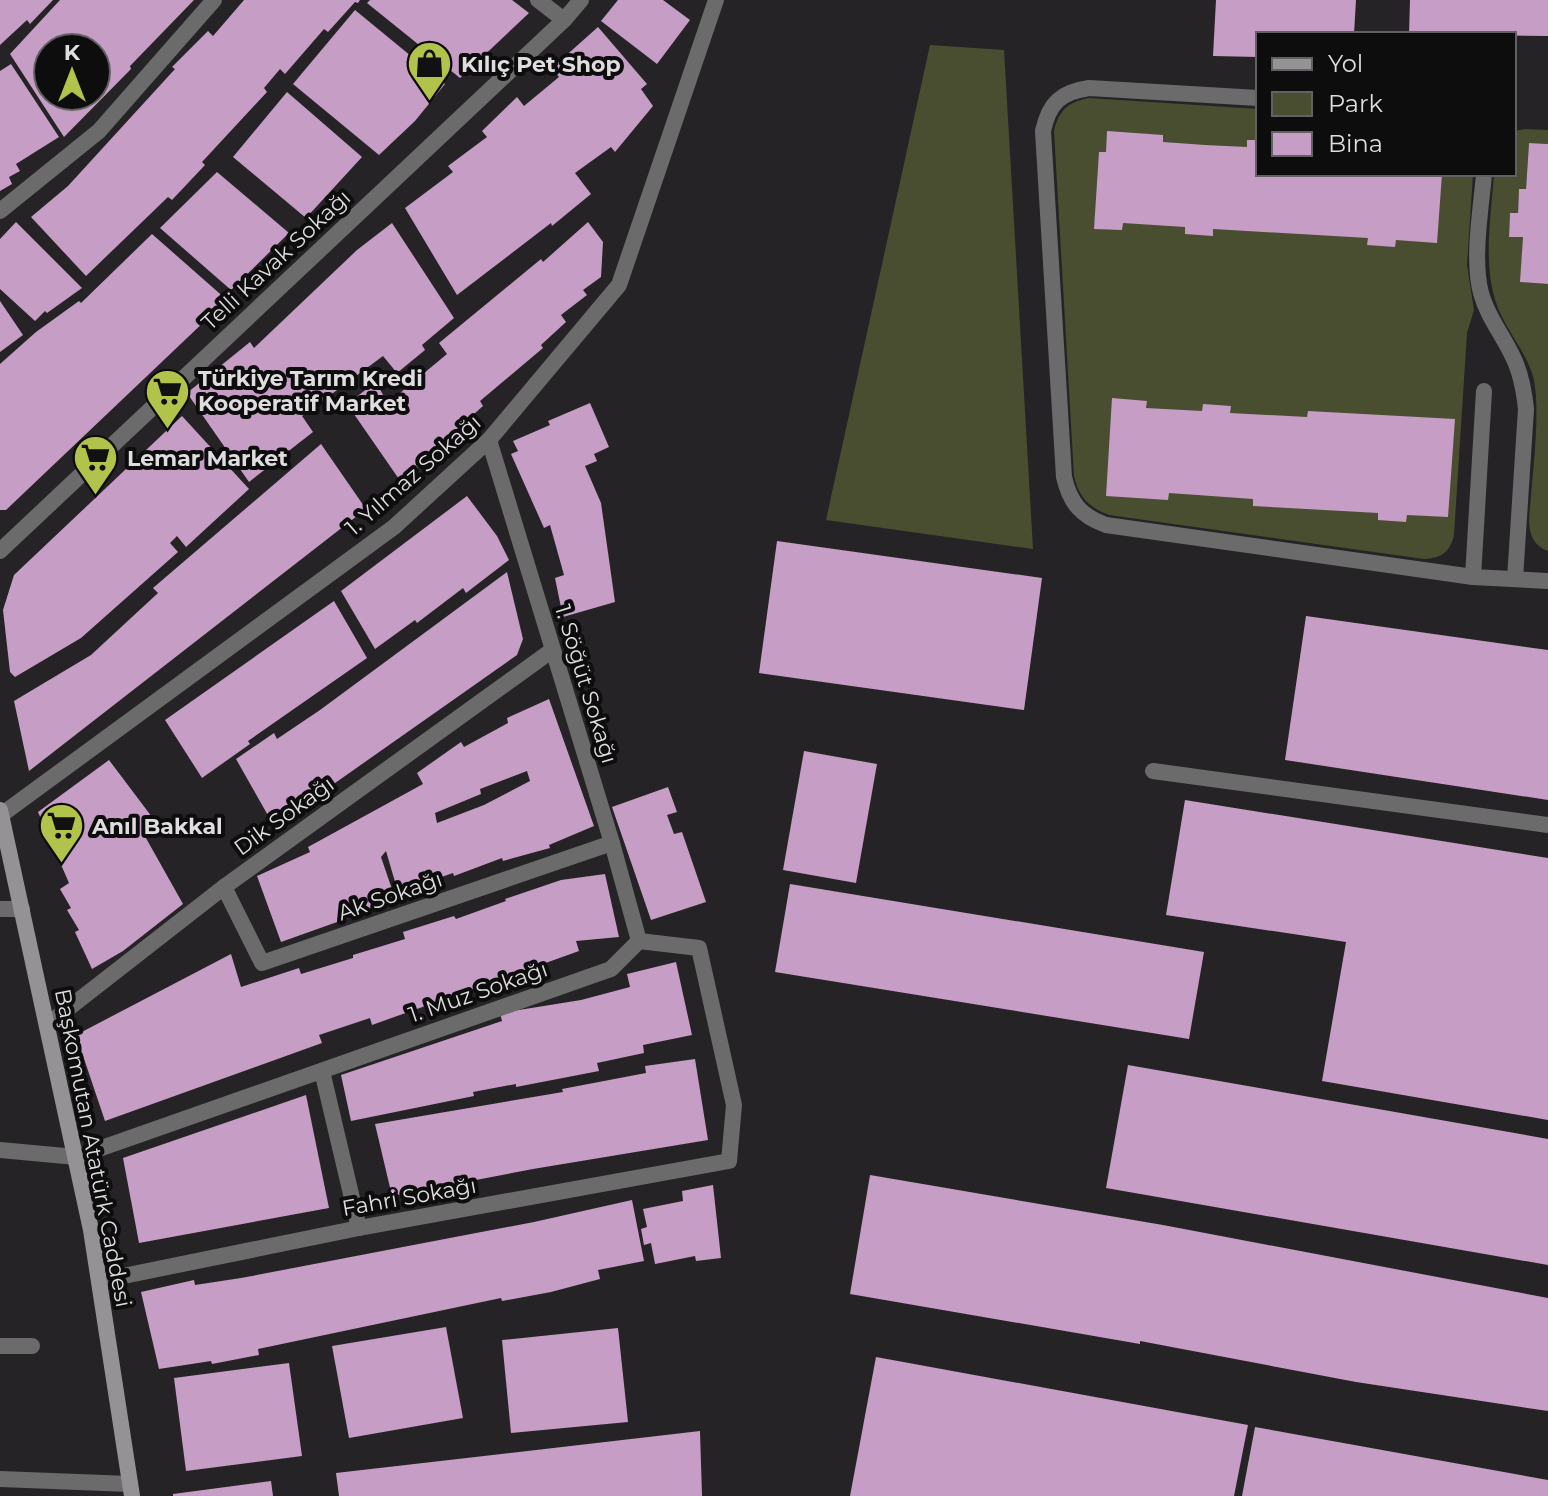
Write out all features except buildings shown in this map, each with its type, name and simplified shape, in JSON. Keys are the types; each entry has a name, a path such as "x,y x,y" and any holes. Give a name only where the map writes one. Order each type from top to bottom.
{"street":[{"path":"0,211 99,131 214,0"},
{"path":"538,0 564,20"},
{"name":"Telli Kavak Sokağı","path":"0,551 564,20 581,0"},
{"name":"1. Yılmaz Sokağı","path":"0,812 394,527 489,440 619,285 716,0"},
{"path":"1256,98 1089,88 1072,90 1058,98 1047,113 1043,131 1064,477 1068,495 1077,509 1091,520 1106,525 1473,577 1548,581"},
{"path":"1484,176 1478,265 1481,292 1490,317 1513,357 1523,382 1526,409 1515,579"},
{"path":"1473,577 1484,391"},
{"name":"1. Söğüt Sokağı","path":"489,440 639,941"},
{"name":"Dik Sokağı","path":"47,1025 224,887 551,651"},
{"path":"1153,771 1548,825"},
{"name":"Başkomutan Atatürk Caddesi","path":"0,812 76,1157 99,1281 131,1490"},
{"name":"Ak Sokağı","path":"224,887 262,963 612,843"},
{"path":"0,909 22,909"},
{"name":"1. Muz Sokağı","path":"76,1157 611,969 639,941"},
{"name":"Fahri Sokağı","path":"99,1281 359,1228 729,1161 734,1105 699,948 639,941"},
{"path":"322,1071 359,1228"},
{"path":"0,1150 76,1157"},
{"path":"0,1346 32,1346"},
{"path":"0,1479 131,1490"}],"green space":[{"path":"930,45 1004,50 1033,549 826,520"},
{"path":"1089,98 1256,109 1256,176 1473,176 1467,265 1474,310 1467,333 1454,535 1444,553 1424,559 1109,515 1086,500 1074,476 1054,131 1066,108"},
{"path":"1548,130 1548,144 1529,143 1526,189 1519,189 1518,213 1510,213 1509,236 1523,237 1521,282 1548,284 1548,551 1534,540 1529,522 1536,431 1534,380 1498,308 1490,276 1494,176 1516,176 1516,131"}],"place":[{"name":"Kılıç Pet Shop","path":"430,103"},
{"name":"Türkiye Tarım Kredi Kooperatif Market","path":"167,430"},
{"name":"Lemar Market","path":"96,497"},
{"name":"Anıl Bakkal","path":"61,865"}]}
